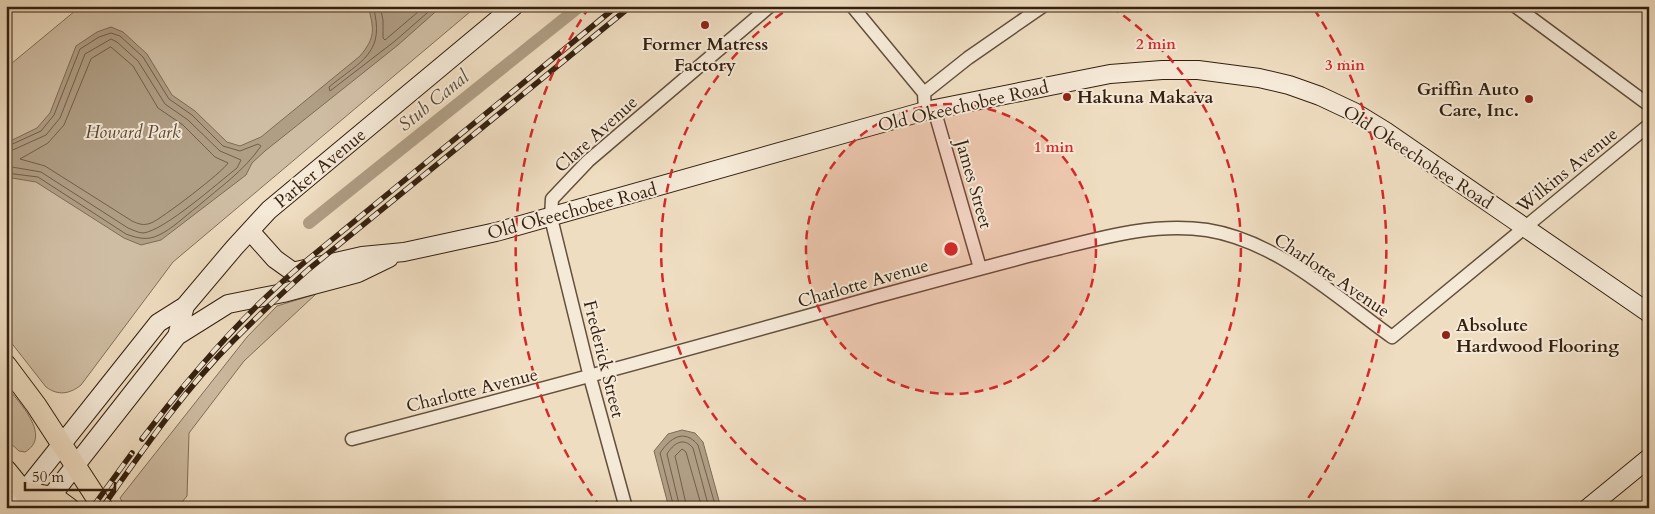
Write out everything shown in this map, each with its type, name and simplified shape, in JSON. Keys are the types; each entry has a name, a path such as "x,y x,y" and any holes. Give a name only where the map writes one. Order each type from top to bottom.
{"main road":[{"path":"6,365 61,442 103,508"},
{"path":"6,470 24,492 43,504 59,498 69,508"}],"street":[{"name":"Parker Avenue","path":"11,508 61,442 158,322 186,306 250,230 313,173 514,6"},
{"name":"Clare Avenue","path":"551,218 552,199 588,161 770,6"},
{"path":"852,6 924,93 968,58 1043,6"},
{"path":"1515,6 1532,11 1649,105"},
{"name":"Old Okeechobee Road","path":"292,272 362,256 404,252 551,218 929,110 1110,74 1162,70 1198,70 1259,78 1304,91 1354,112 1385,131 1649,313"},
{"name":"James Street","path":"924,93 980,268"},
{"name":"Wilkins Avenue","path":"1392,337 1649,125"},
{"name":"Frederick Street","path":"551,218 590,377 626,508"},
{"name":"Charlotte Avenue","path":"352,439 590,377 980,268 1114,234 1144,229 1180,227 1210,231 1247,241 1294,266 1392,337"},
{"path":"250,230 275,259 292,272 317,284"},
{"name":"Old Okeechobee Road","path":"177,336 228,304 358,273 404,252"},
{"name":"Parker Avenue","path":"43,504 177,336 186,306"},
{"path":"1588,508 1649,458"}],"green space":[{"name":"Howard Park","path":"81,6 477,6 173,262 81,385 68,392 59,393 46,387 6,336 6,68"},
{"path":"316,294 244,361 189,433 187,496 177,508 126,508 120,498 247,337 277,306"},
{"path":"6,386 25,409 34,428 36,437 33,445 25,452 19,451 6,439"}],"water":[{"path":"368,6 442,6 398,45 265,151 252,163 246,175 161,240 141,245 124,238 36,182 6,177 6,143 37,128 50,113 76,46 97,32 111,27 123,32 147,54 172,95 195,111 227,142 240,146 261,137 360,56 369,43 372,33 372,21"},
{"path":"682,430 695,433 703,442 721,508 669,508 654,451 668,434"}],"waterway":[{"name":"Stub Canal","path":"309,223 580,6"}],"railway":[{"path":"142,439 219,345 283,281 617,6"},
{"path":"102,508 198,379 271,304 309,269 631,6"},
{"path":"92,508 132,453"}],"place":[{"name":"Former Matress Factory","path":"705,25"},
{"name":"Hakuna Makava","path":"1067,97"},
{"name":"Griffin Auto Care, Inc.","path":"1529,99"},
{"name":"Absolute Hardwood Flooring","path":"1446,335"}]}
